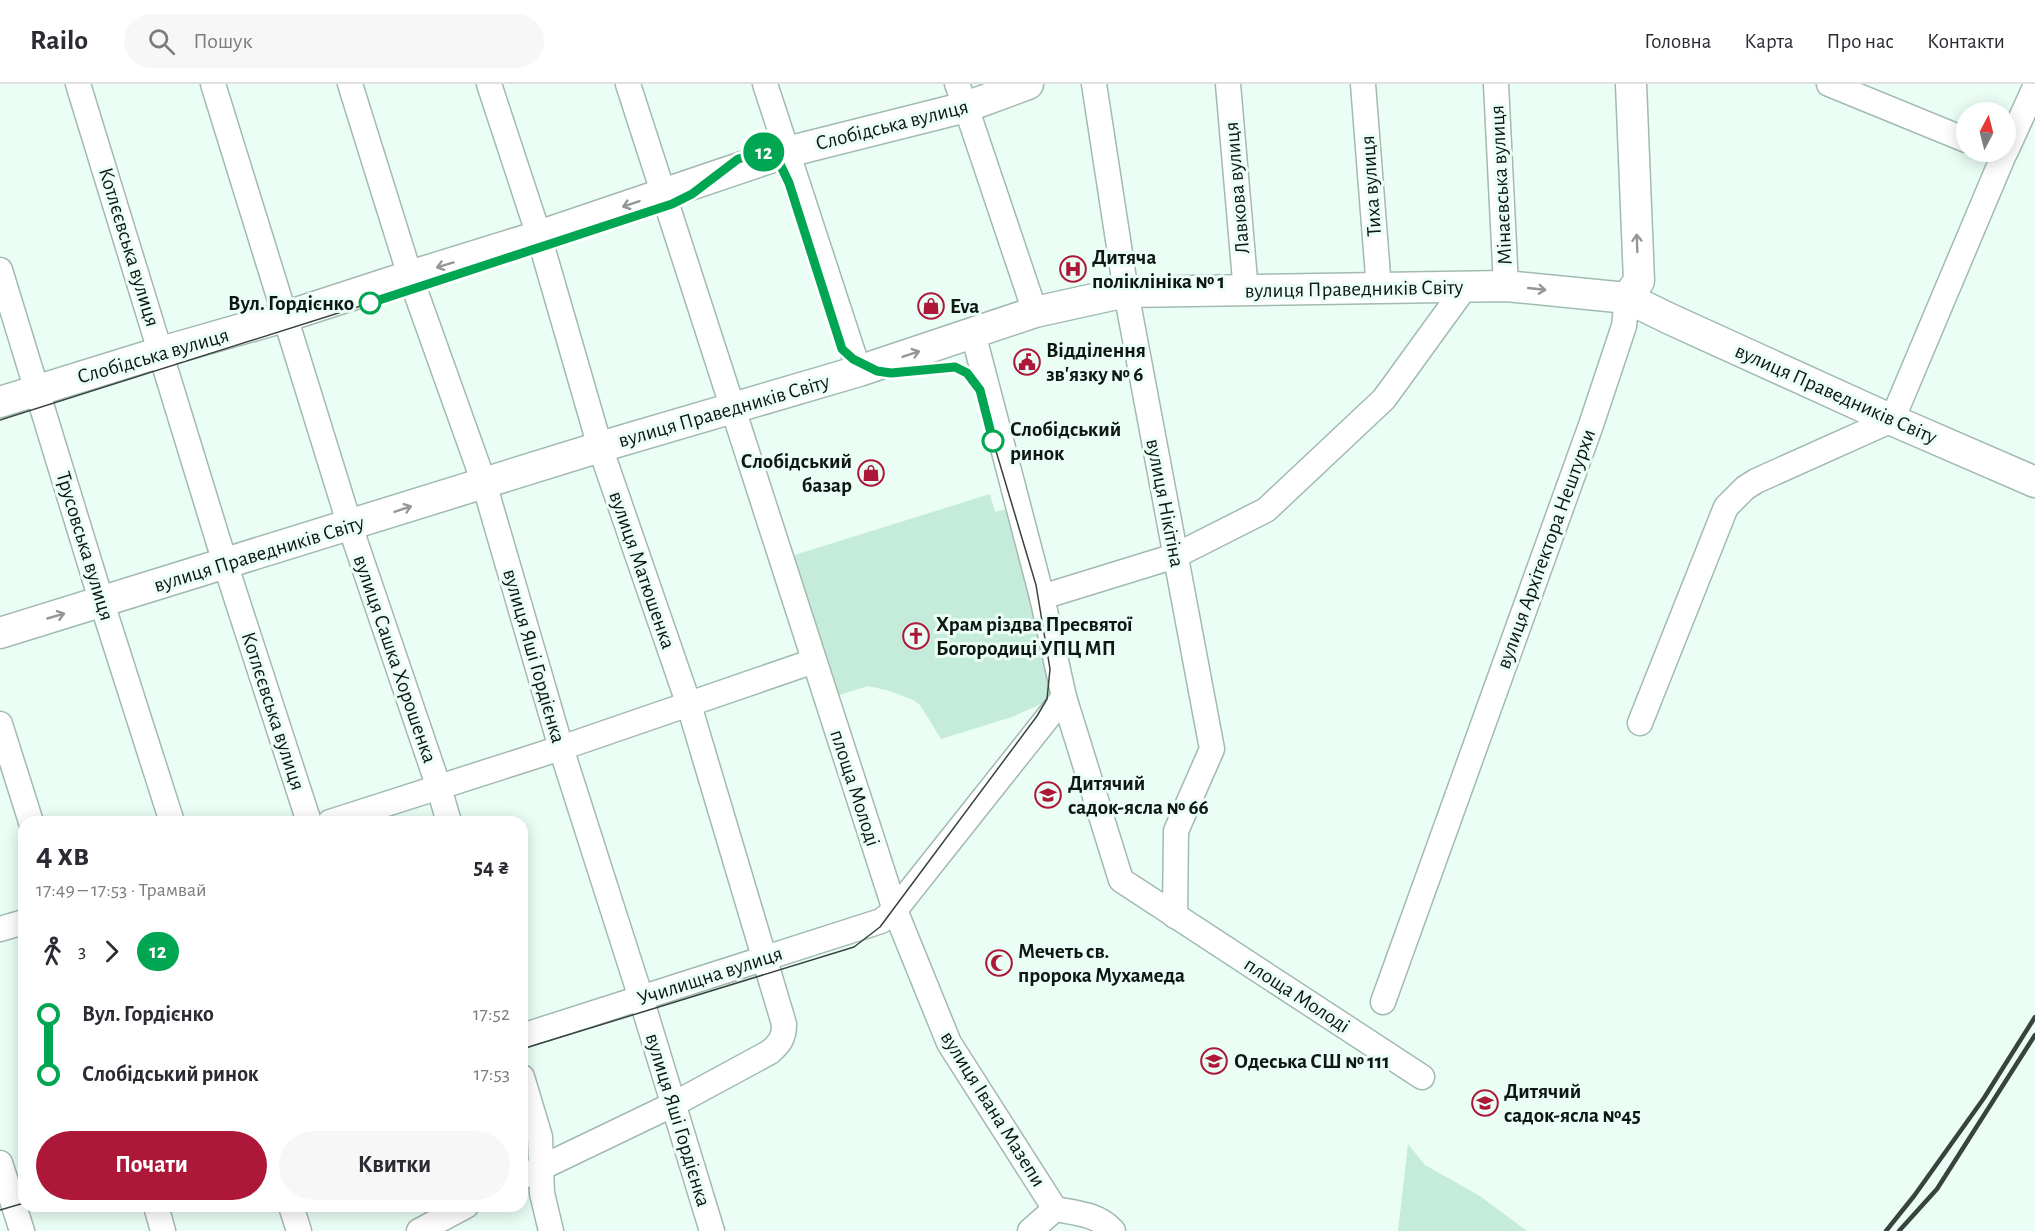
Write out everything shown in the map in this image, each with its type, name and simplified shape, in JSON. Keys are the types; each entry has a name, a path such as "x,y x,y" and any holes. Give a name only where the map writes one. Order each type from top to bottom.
{"main road":[{"name":"Слобідська вулиця","path":"0,402 284,317 539,236 961,96 1028,84"},
{"name":"вулиця Архітектора Нештурхи","path":"1627,298 1639,280 1631,84"},
{"name":"вулиця Праведників Світу","path":"0,633 600,447 859,371 1035,312 1126,292 1246,292 1506,286 1627,298 1892,420 2035,482"}],"street":[{"name":"Котлєєвська вулиця","path":"78,84 225,563 307,816"},
{"name":"вулиця Сашка Хорошенка","path":"213,84 350,526 440,788 447,816"},
{"name":"вулиця Яші Гордієнка","path":"350,84 410,276 484,483 561,748 712,1231"},
{"name":"вулиця Матюшенка","path":"489,84 539,236 600,447 688,705 766,959 783,1024 784,1035 770,1052 674,1104"},
{"path":"628,84 732,407"},
{"path":"765,84 859,371"},
{"name":"вулиця Нікітіна","path":"1094,84 1126,292 1212,749 1176,831 1175,916"},
{"name":"Лавкова вулиця","path":"1228,84 1246,292"},
{"name":"Тиха вулиця","path":"1363,84 1379,289"},
{"name":"Мінаєвська вулиця","path":"1496,84 1506,286"},
{"path":"1828,84 1956,136"},
{"path":"2016,124 2035,87"},
{"path":"961,96 1035,312"},
{"path":"1640,723 1726,507 1755,481 1892,420 1998,162"},
{"name":"Трусовська вулиця","path":"0,270 170,816"},
{"path":"1042,597 1175,556 1266,510 1384,399 1466,286"},
{"name":"вулиця Архітектора Нештурхи","path":"1383,1002 1591,425 1624,326 1627,298"},
{"name":"площа Молоді","path":"973,333 1042,597 1064,697 1121,880 1422,1077"},
{"name":"площа Молоді","path":"732,407 895,910"},
{"path":"349,816 561,748 814,661"},
{"path":"895,910 1064,697"},
{"path":"0,724 29,816"},
{"name":"Училищна вулиця","path":"528,1034 881,921 895,910"},
{"name":"вулиця Івана Мазепи","path":"895,910 949,1043 1055,1209 1030,1231"},
{"path":"0,929 18,924"},
{"path":"528,1097 540,1137 532,1172 542,1193 551,1231"},
{"path":"532,1172 674,1104"},
{"path":"0,1163 11,1189 22,1231"},
{"path":"1055,1209 1085,1214 1104,1221 1113,1231"},
{"path":"158,1212 163,1231"},
{"path":"293,1212 299,1231"},
{"path":"428,1220 450,1212"}],"green space":[{"path":"990,494 995,512 1016,507 1059,696 1012,717 941,739 920,705 890,691 868,686 827,699 785,558"},
{"path":"1408,1144 1425,1165 1480,1196 1527,1231 1398,1231"}],"tram line":[{"path":"0,420 667,206 692,193 737,161 763,152 778,160 789,183 842,349 853,359 877,371 891,373 955,367 967,373 980,390 1036,585 1050,669 1047,699 1037,716 880,927 854,947 528,1047"},
{"name":"12","path":"370,303 672,204 692,194 738,159 763,152 778,160 789,183 842,349 853,359 877,371 891,373 955,367 967,373 980,390 993,441"},
{"path":"0,1210 18,1205"}],"railway":[{"path":"1886,1231 1984,1098 2035,1017"},
{"path":"1899,1231 1937,1189 2035,1035"}],"place":[{"name":"Дитяча поліклініка № 1","path":"1073,269"},
{"name":"Вул. Гордієнко","path":"370,303"},
{"name":"Eva","path":"931,306"},
{"name":"Відділення зв'язку № 6","path":"1027,362"},
{"name":"Слобідський ринок","path":"993,441"},
{"name":"Слобідський базар","path":"871,473"},
{"name":"Храм різдва Пресвятої Богородиці УПЦ МП","path":"916,636"},
{"name":"Дитячий садок-ясла № 66","path":"1048,795"},
{"name":"Мечеть св. пророка Мухамеда","path":"999,963"},
{"name":"Одеська СШ № 111","path":"1214,1061"},
{"name":"Дитячий садок-ясла №45","path":"1485,1103"}]}
